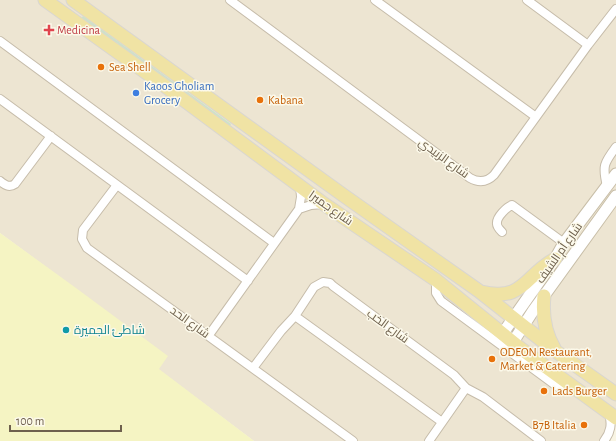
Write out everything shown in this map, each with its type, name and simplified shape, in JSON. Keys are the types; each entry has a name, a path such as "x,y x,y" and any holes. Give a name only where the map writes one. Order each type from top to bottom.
{"main road":[{"name":"شارع جميرا","path":"45,0 169,89 324,204 436,280 508,338 612,415"},
{"name":"شارع جميرا","path":"73,0 338,192 479,291 554,350 616,394"},
{"name":"شارع أم الشيف","path":"508,338 564,243 616,174"},
{"name":"شارع أم الشيف","path":"518,322 544,296 616,198"},
{"path":"479,291 497,295 512,292 518,289 542,267 555,259"},
{"path":"544,296 543,307 545,330 554,350"}],"street":[{"name":"شارع الزبيدي","path":"230,0 475,181 485,181 494,175 616,8"},
{"path":"375,0 536,117"},
{"path":"527,0 588,45"},
{"path":"0,41 274,243"},
{"path":"0,99 248,281"},
{"path":"0,181 6,186 15,184 51,136"},
{"path":"607,186 604,171 605,165 606,161 616,147"},
{"name":"شارع الحد","path":"117,185 83,230 82,239 85,245 353,441"},
{"path":"209,335 299,209 301,197 300,185"},
{"path":"299,209 311,205 324,204"},
{"path":"502,232 496,223 506,208 512,205 564,243"},
{"path":"436,280 436,293 441,301 558,387 565,389 573,386"},
{"name":"شارع الخب","path":"253,368 281,331 295,316 316,285 323,282 330,283 454,375 466,388 483,397 539,440"},
{"path":"295,316 442,422"},
{"path":"428,441 466,388"},
{"path":"606,438 612,415"},
{"path":"606,438 616,432"}],"shaded area":[{"path":"0,0 616,0 616,424 604,441 254,441 158,369 167,356 0,233"},
{"path":"83,16 231,124 229,128 81,19"}],"sand":[{"name":"شاطئ الجميرة","path":"0,233 168,356 159,369 254,441 0,441"}],"place":[{"name":"Medicina","path":"49,30"},
{"name":"Sea Shell","path":"101,67"},
{"name":"Kaoos Gholiam Grocery","path":"136,93"},
{"name":"Kabana","path":"260,100"},
{"name":"شاطئ الجميرة","path":"66,330"},
{"name":"ODEON Restaurant, Market & Catering","path":"492,359"},
{"name":"Lads Burger","path":"544,391"},
{"name":"B7B Italia","path":"584,425"}]}
